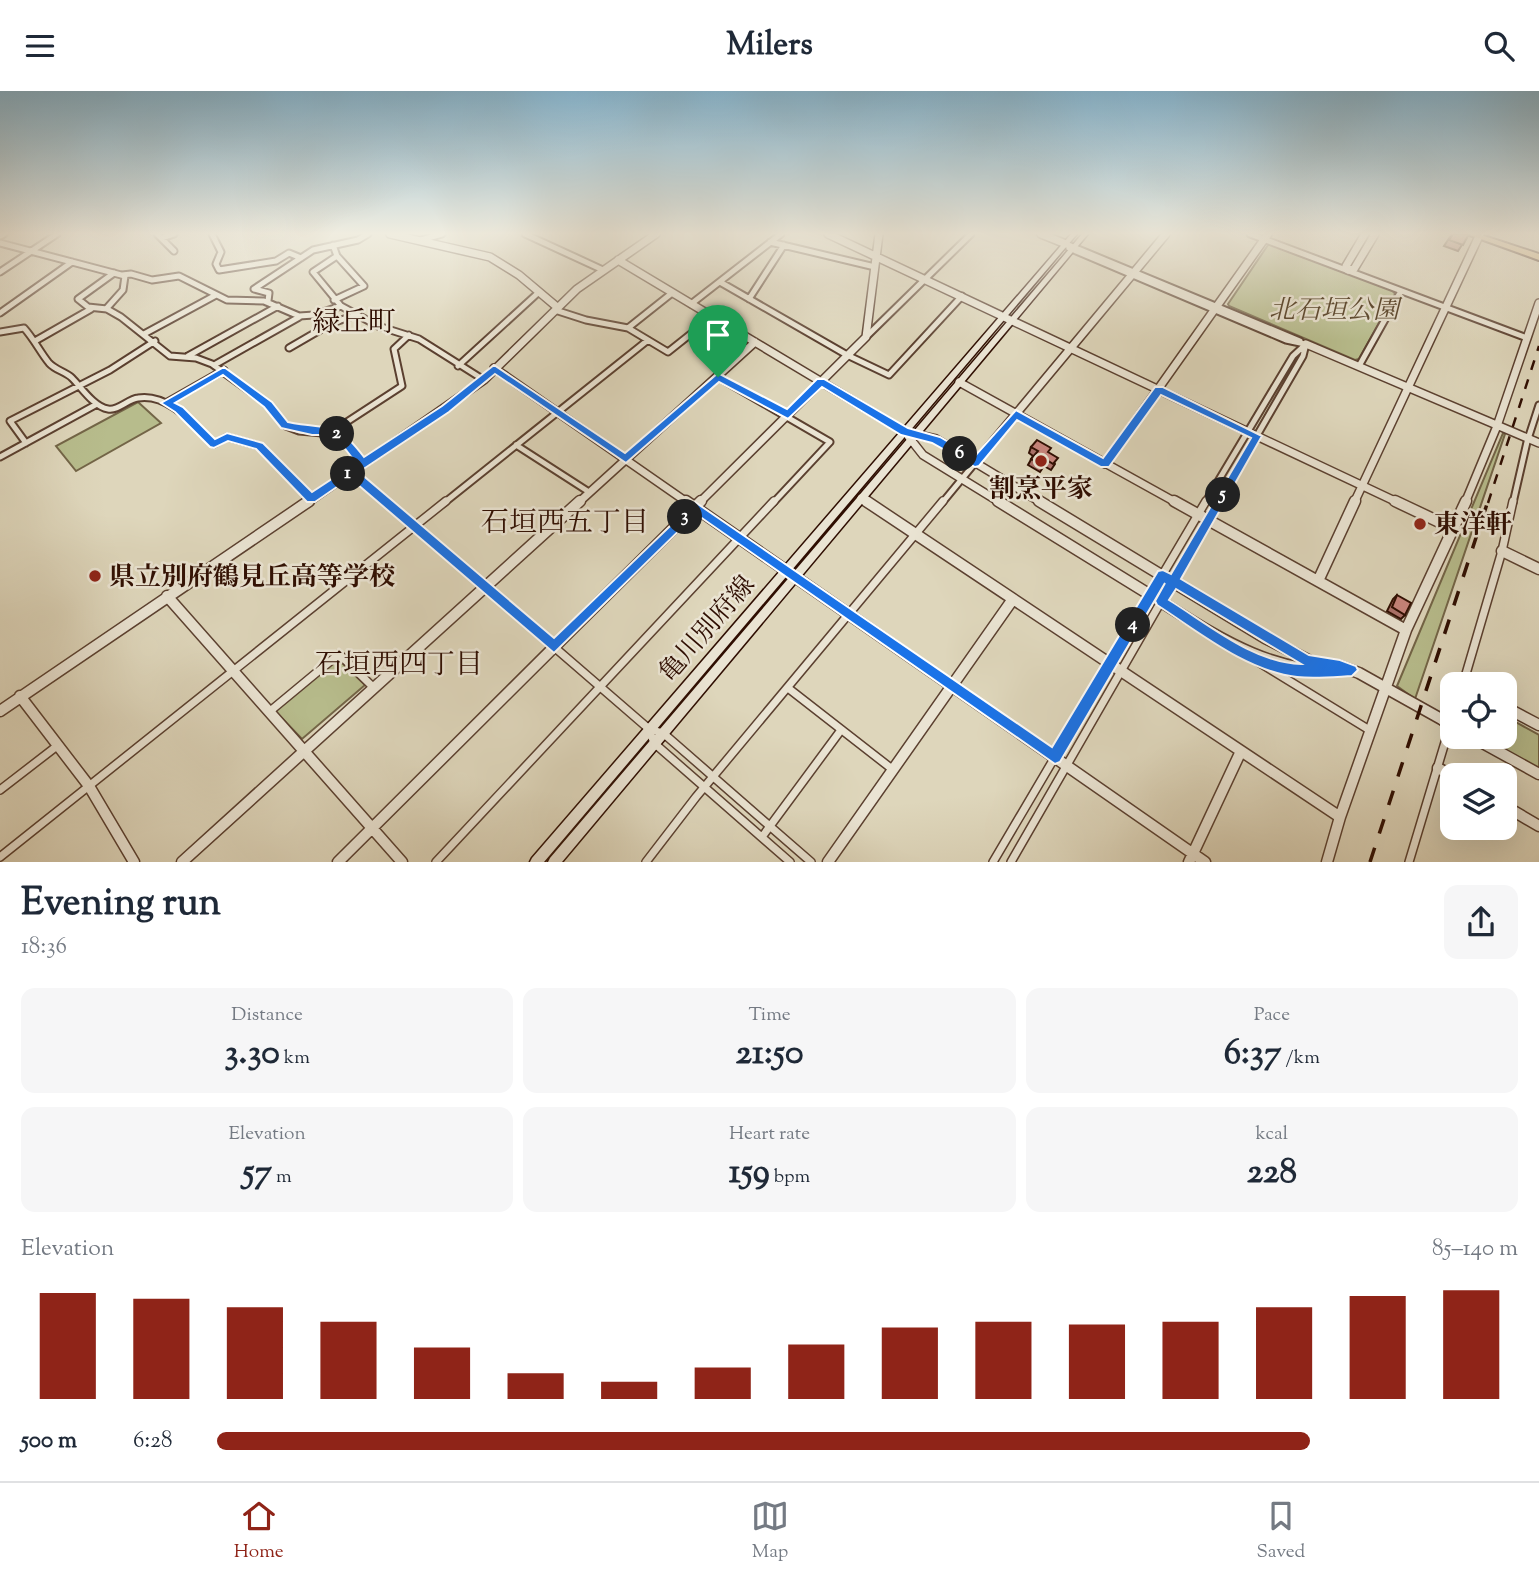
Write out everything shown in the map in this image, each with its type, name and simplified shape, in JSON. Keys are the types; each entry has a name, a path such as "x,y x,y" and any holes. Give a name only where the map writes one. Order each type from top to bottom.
{"main road":[{"name":"亀川別府線","path":"554,862 663,733 791,573 1050,270"},
{"name":"亀川別府線","path":"536,862 649,729 861,499 910,435 960,382 1008,318"}],"street":[{"path":"0,313 61,270"},
{"path":"102,270 122,275 137,273 148,280 181,276 209,288 216,295 242,304 268,301 301,316"},
{"path":"268,301 269,293 254,289 283,270"},
{"path":"316,270 313,272 341,306 378,326 410,335 484,380"},
{"path":"334,300 364,286 350,270"},
{"path":"512,270 556,308 573,317 628,328 668,352 712,317"},
{"path":"0,711 484,380 556,308 603,270"},
{"path":"634,270 910,435 936,439 1304,659 1316,664 1352,670 1440,717"},
{"path":"691,304 735,270"},
{"path":"749,299 768,270"},
{"path":"866,337 875,270"},
{"path":"906,270 1454,529"},
{"path":"338,862 933,270"},
{"path":"1126,270 1286,340 1306,344 1539,443"},
{"path":"646,862 713,776 1136,270"},
{"path":"1105,464 1242,270"},
{"path":"1348,270 1527,338"},
{"path":"1318,581 1462,270"},
{"path":"114,273 78,299 82,305 91,309 106,309 155,341 170,356 188,356 216,364 268,404 285,425 312,431 333,431 402,386 394,349 410,335"},
{"path":"106,309 123,290 125,276 122,275"},
{"path":"720,282 847,355 889,375 962,296"},
{"path":"1359,366 1401,291"},
{"path":"458,366 539,292"},
{"path":"628,328 672,293"},
{"path":"144,334 216,295"},
{"path":"1327,862 1340,817 1406,630 1454,529 1497,426 1539,303"},
{"path":"188,356 278,306"},
{"path":"216,364 301,316 341,306"},
{"path":"35,341 91,309"},
{"path":"289,348 332,323 356,315"},
{"path":"1,330 24,328 50,365 66,373 97,404 112,410 145,397 179,409 214,444 227,437 259,446 311,499"},
{"path":"0,857 648,340"},
{"path":"26,443 10,421 155,341"},
{"path":"182,862 755,342"},
{"path":"993,862 1247,431 1293,356 1306,344"},
{"path":"1011,862 1303,356 1306,344"},
{"path":"494,368 1055,757 1191,857 1205,862"},
{"path":"166,403 224,370"},
{"path":"436,862 830,442 788,415 718,377"},
{"path":"960,382 1406,630"},
{"path":"0,457 97,404"},
{"path":"1467,672 1502,551 1528,438 1539,405"},
{"path":"333,431 343,438 363,464"},
{"path":"910,435 923,455 1371,731"},
{"path":"516,445 589,492"},
{"path":"351,472 649,729 663,733 811,862"},
{"path":"861,499 1340,817"},
{"path":"1502,551 1539,569"},
{"path":"167,596 402,862"},
{"path":"828,862 1013,600"},
{"path":"1238,649 1270,664 1297,671 1352,670"},
{"path":"269,712 339,654 373,687"},
{"path":"788,688 892,769"},
{"path":"20,696 89,786 135,862"},
{"path":"1517,713 1539,725"},
{"path":"649,729 654,743 790,862"},
{"path":"762,837 841,730"},
{"path":"0,790 57,746"},
{"path":"1409,862 1443,749"},
{"path":"1494,749 1539,774"},
{"path":"1191,857 1241,751"},
{"path":"1517,813 1539,826"}],"green space":[{"name":"北石垣公園","path":"1251,270 1340,270 1392,290 1395,294 1359,359 1355,360 1228,304"},
{"path":"138,402 161,423 76,471 56,446"},
{"path":"1503,433 1505,434 1415,699 1397,686"},
{"path":"337,658 365,685 302,739 274,710"},
{"path":"1517,723 1539,735 1539,769 1503,749 1517,749"}],"building":[{"path":"1037,440 1051,448 1048,452 1058,458 1053,464 1047,460 1042,466 1031,459 1038,451 1031,447"},
{"path":"1397,595 1411,603 1405,615 1392,607"}],"railway":[{"path":"1488,503 1539,346"},
{"path":"1370,862 1488,501"}],"place":[{"name":"割烹平家","path":"1041,461"},
{"name":"東洋軒","path":"1420,524"},
{"name":"県立別府鶴見丘高等学校","path":"95,576"}],"district":[{"name":"緑丘町","path":"354,321"},
{"name":"石垣西五丁目","path":"565,521"},
{"name":"石垣西四丁目","path":"399,663"}],"route":[{"path":"718,377 626,459 494,368 484,380 445,409 351,472 311,499 259,446 227,437 214,444 179,409 166,403 224,370 245,389 268,404 285,425 312,431 333,431 343,438 353,449 363,464 351,472 554,647 695,507 1055,757 1163,575 1173,581 1203,599 1265,638 1304,659 1316,664 1352,670 1297,671 1270,664 1238,649 1162,601 1173,581 1257,436 1159,390 1105,464 1016,414 975,463 936,439 905,432 821,381 788,415 718,377"}]}
